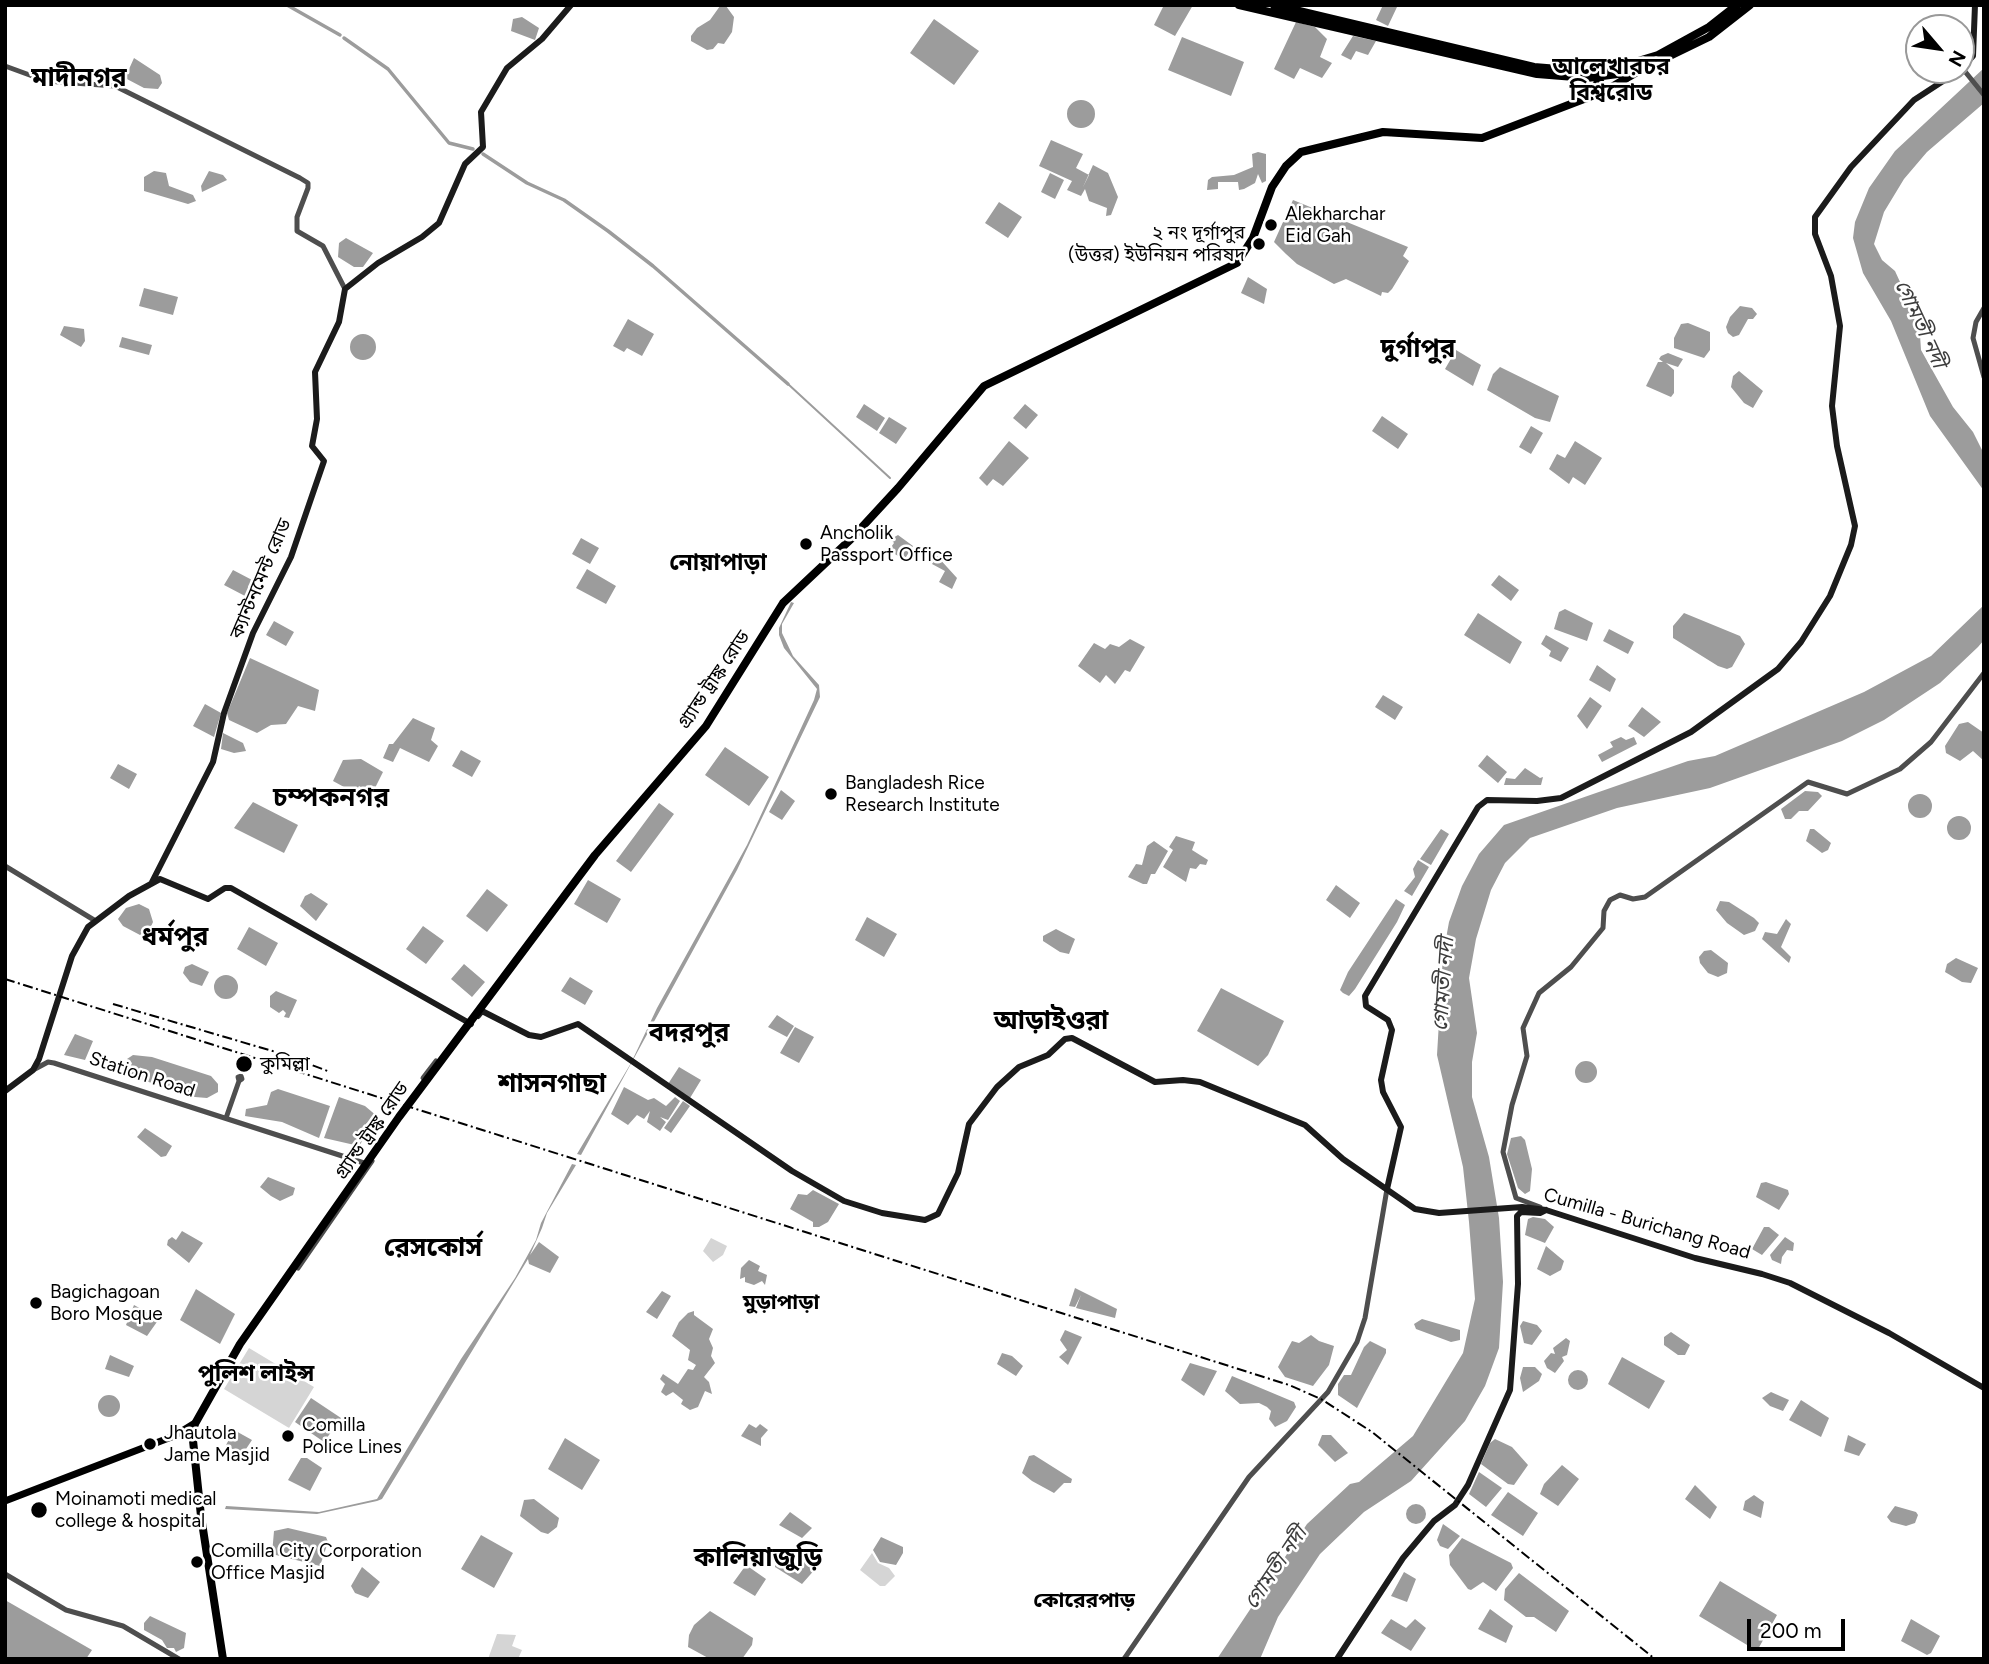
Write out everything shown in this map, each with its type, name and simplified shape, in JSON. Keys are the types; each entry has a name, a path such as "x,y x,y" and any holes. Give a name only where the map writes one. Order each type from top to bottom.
{"highway":[{"path":"1239,5 1528,72 1604,73 1658,55 1709,27 1737,5"},
{"path":"1274,5 1534,67 1604,73"},
{"name":"গ্র্যান্ড ট্রাঙ্ক রোড","path":"223,1659 201,1516 193,1437 196,1422 240,1344 399,1118 595,855 706,726 783,603 851,538 898,488 984,386 1237,263 1253,238 1272,187 1286,166 1301,152 1347,139 1392,132 1439,138 1482,138 1584,100 1709,37 1750,5"},
{"path":"1618,70 1641,70"},
{"name":"গ্র্যান্ড ট্রাঙ্ক রোড","path":"1594,94 1604,73"}],"main road":[{"path":"345,289 378,263 422,237 439,223 466,164 483,147 481,112 507,68 542,39 571,5"},
{"path":"1387,1189 1401,1130 1383,1092 1381,1080 1392,1030 1388,1020 1366,1006 1365,996 1478,807 1487,800 1537,801 1560,798 1691,732 1778,670 1801,642 1830,596 1851,545 1855,526 1837,446 1832,406 1840,326 1830,276 1815,234 1815,217 1851,167 1914,100 1940,84"},
{"name":"ক্যান্টনমেন্ট রোড","path":"152,882 213,762 224,713 253,633 291,557 324,461 312,446 317,419 315,372 339,322 345,289"},
{"path":"5,1091 33,1070 72,956 94,920 152,882 164,879 208,899 225,888 231,888 471,1025 482,1012"},
{"name":"Cumilla - Burichang Road","path":"482,1012 537,1036 546,1037 577,1023 792,1171 845,1200 882,1213 920,1219 934,1218 938,1214 958,1173 969,1124 997,1087 1019,1067 1048,1055 1068,1038 1155,1082 1183,1080 1200,1083 1305,1125 1343,1158 1415,1209 1439,1213 1513,1208 1546,1210 1695,1258 1790,1283 1889,1333 1984,1388"},
{"path":"1336,1659 1403,1558 1434,1521 1455,1505 1466,1489 1507,1399 1514,1350 1516,1218 1521,1212 1540,1213 1546,1210"},
{"path":"5,1501 180,1434 196,1422"},
{"path":"180,1434 193,1437"}],"street":[{"path":"5,66 46,81 115,86 308,183 297,217 297,231 323,246 345,289"},
{"path":"1984,308 1976,322 1973,338 1984,377"},
{"path":"1546,1210 1516,1198 1503,1152 1512,1105 1527,1056 1523,1028 1539,993 1571,967 1603,928 1604,911 1610,900 1620,895 1633,900 1645,897 1808,782 1847,794 1900,769 1931,742 1984,673"},
{"path":"5,866 94,920"},
{"path":"290,1274 315,1245 411,1104 482,1012 561,901"},
{"path":"290,1274 364,1163 466,1022 561,901"},
{"path":"33,1070 48,1062 42,1050"},
{"name":"Station Road","path":"48,1062 364,1163"},
{"path":"226,1118 239,1081"},
{"path":"1125,1659 1249,1478 1328,1392 1357,1342 1365,1318 1387,1189"},
{"path":"5,1574 66,1611 123,1626 171,1657 179,1659"}],"shaded area":[{"path":"711,1238 727,1246 723,1255 713,1262 703,1251"},
{"path":"249,1348 314,1387 289,1428 224,1389"},
{"path":"872,1553 878,1563 889,1568 895,1576 885,1586 880,1586 860,1570"},
{"path":"497,1634 516,1635 512,1646 522,1650 518,1659 488,1659"}],"water":[{"path":"1164,5 1193,5 1175,36 1154,25"},
{"path":"1383,5 1397,7 1388,26 1376,20"},
{"path":"720,6 726,6 734,17 732,32 724,44 718,43 713,49 707,50 691,41 691,36 697,28 710,20"},
{"path":"522,17 539,28 535,40 511,31 513,19"},
{"path":"934,19 979,51 954,85 910,53"},
{"path":"1296,22 1315,27 1327,39 1320,57 1332,63 1322,78 1300,68 1294,79 1274,69"},
{"path":"1353,36 1376,41 1368,55 1356,51 1351,60 1341,55"},
{"path":"1182,37 1244,62 1231,96 1168,70"},
{"path":"134,58 160,75 162,83 158,89 144,88 125,78"},
{"path":"1984,68 1984,103 1927,152 1904,179 1884,212 1874,244 1882,260 1895,271 1906,295 1920,335 1921,350 1953,407 1973,432 1984,454 1984,491 1930,416 1891,321 1863,273 1853,238 1855,222 1869,188 1895,151 1967,84 1975,84 1975,76"},
{"path":"1081,100 1091,104 1095,114 1091,124 1081,128 1071,124 1067,114 1071,104"},
{"path":"1051,140 1083,154 1076,168 1089,175 1093,165 1108,173 1118,197 1111,215 1106,216 1107,208 1089,201 1085,189 1081,196 1067,190 1072,181 1039,166"},
{"path":"1252,154 1266,154 1266,181 1262,183 1258,174 1255,183 1244,189 1239,190 1238,182 1218,182 1218,189 1207,190 1208,180 1212,177 1234,175 1253,167"},
{"path":"154,171 166,173 169,186 193,195 196,201 188,204 144,191 144,177"},
{"path":"209,171 223,175 227,180 202,192 201,186"},
{"path":"1050,173 1064,180 1055,199 1041,192"},
{"path":"1293,200 1408,247 1403,256 1409,261 1392,289 1388,293 1382,292 1381,296 1346,279 1334,284 1297,264 1274,242"},
{"path":"999,202 1022,217 1008,238 985,223"},
{"path":"346,238 373,253 363,267 354,267 338,257 339,243"},
{"path":"1248,277 1267,289 1264,304 1241,293"},
{"path":"144,288 178,297 173,315 139,306"},
{"path":"1740,306 1752,308 1757,314 1753,319 1748,319 1739,335 1733,337 1726,327 1730,317"},
{"path":"628,319 654,334 642,356 627,348 624,352 613,346"},
{"path":"1688,323 1710,332 1710,350 1704,358 1674,348 1674,338 1681,324"},
{"path":"64,326 84,329 85,341 81,347 60,335"},
{"path":"363,334 372,338 376,347 372,356 363,360 354,356 350,347 354,338"},
{"path":"122,337 152,345 149,355 119,347"},
{"path":"1456,350 1481,365 1473,386 1445,369"},
{"path":"1668,353 1683,359 1678,367 1666,363 1674,370 1674,393 1671,397 1646,386 1658,362 1663,362 1659,359 1661,356"},
{"path":"1500,367 1559,396 1550,422 1535,418 1487,390 1493,374"},
{"path":"1739,371 1763,391 1753,408 1744,403 1731,387 1733,376"},
{"path":"864,404 885,418 877,431 856,417"},
{"path":"1025,404 1038,415 1026,429 1013,418"},
{"path":"1382,416 1408,434 1398,449 1372,431"},
{"path":"889,417 907,428 896,444 879,433"},
{"path":"1531,426 1543,433 1531,454 1519,447"},
{"path":"1009,441 1029,458 1003,486 993,479 987,486 979,478"},
{"path":"1575,441 1602,458 1585,485 1573,477 1569,484 1549,469 1557,454 1565,458"},
{"path":"898,535 913,546 904,560 889,550 894,543 891,539"},
{"path":"581,538 599,548 590,564 572,554"},
{"path":"937,556 957,578 952,589 939,582 945,571 932,564"},
{"path":"587,569 616,586 606,604 576,588"},
{"path":"233,570 254,581 245,596 224,585"},
{"path":"1499,575 1519,590 1511,601 1491,585"},
{"path":"791,602 794,603 782,624 782,633 793,656 819,685 820,697 737,870 581,1155 577,1154 631,1063 657,1008 747,845 814,700 817,689 784,648 779,635 779,628"},
{"name":"গোমতী নদী","path":"1984,605 1984,640 1978,647 1940,683 1884,720 1842,741 1710,788 1617,808 1530,838 1505,863 1491,890 1476,939 1469,978 1477,1033 1472,1062 1472,1097 1489,1157 1499,1218 1503,1282 1499,1348 1485,1386 1465,1421 1411,1481 1364,1512 1320,1554 1278,1617 1260,1659 1217,1659 1307,1524 1350,1484 1359,1482 1413,1436 1463,1353 1475,1299 1469,1222 1463,1167 1437,1055 1443,955 1449,922 1462,886 1479,854 1504,825 1688,761 1715,756 1864,692 1931,656"},
{"path":"1565,609 1593,623 1587,641 1554,629 1559,612"},
{"path":"1478,613 1522,642 1510,664 1464,635"},
{"path":"1684,613 1740,636 1745,644 1732,667 1727,669 1718,666 1673,638 1673,626"},
{"path":"274,621 294,632 286,646 266,635"},
{"path":"1609,629 1634,642 1628,654 1603,641"},
{"path":"1546,635 1569,648 1561,662 1549,656 1551,651 1541,644"},
{"path":"1130,639 1145,647 1130,672 1125,670 1115,684 1106,675 1100,683 1078,666 1094,643 1105,649 1110,644 1119,647"},
{"path":"250,658 319,690 315,711 298,706 286,724 271,725 257,733 229,720 227,713"},
{"path":"1597,665 1616,679 1610,692 1589,680"},
{"path":"1383,695 1403,707 1395,720 1375,707"},
{"path":"1590,697 1602,706 1587,729 1577,716"},
{"path":"205,704 221,713 214,737 193,726"},
{"path":"1642,707 1661,722 1644,737 1628,726"},
{"path":"413,718 435,728 431,740 438,746 429,762 400,748 393,762 383,758 389,744 393,744"},
{"path":"1968,722 1984,733 1984,761 1973,751 1960,761 1946,753 1945,746 1959,724"},
{"path":"223,733 243,743 246,751 234,753 221,749"},
{"path":"1621,737 1626,740 1634,737 1637,744 1602,762 1598,755 1613,747 1610,742"},
{"path":"725,747 769,777 749,806 705,775"},
{"path":"461,750 481,761 472,777 452,766"},
{"path":"1487,755 1507,772 1498,783 1478,766"},
{"path":"361,759 383,772 372,794 359,786 355,793 333,781 343,760"},
{"path":"118,764 137,774 129,789 110,778"},
{"path":"1525,768 1540,778 1543,777 1541,785 1504,785 1506,778 1515,779"},
{"path":"781,790 795,801 782,820 769,812"},
{"path":"1805,791 1818,792 1822,796 1808,811 1799,811 1791,819 1785,819 1781,809"},
{"path":"1920,794 1929,797 1932,806 1929,815 1920,818 1911,815 1908,806 1911,797"},
{"path":"253,802 298,825 284,853 234,828"},
{"path":"659,803 674,814 631,872 616,861"},
{"path":"1959,816 1968,819 1971,828 1968,837 1959,840 1950,837 1947,828 1950,819"},
{"path":"1441,829 1449,834 1431,865 1420,859"},
{"path":"1810,829 1814,829 1831,843 1828,850 1822,853 1806,841"},
{"path":"1176,836 1195,842 1192,850 1208,860 1206,865 1190,868 1186,882 1163,867 1173,850 1169,847"},
{"path":"1154,841 1168,851 1155,874 1151,874 1147,884 1128,877 1136,864 1142,865 1147,846"},
{"path":"1418,860 1429,867 1412,896 1404,891 1415,877 1413,869"},
{"path":"588,880 621,899 607,923 574,904"},
{"path":"1336,885 1360,903 1350,918 1326,900"},
{"path":"487,889 508,905 487,932 466,916"},
{"path":"311,893 328,904 316,921 300,906 305,896"},
{"path":"1396,899 1405,905 1397,922 1355,989 1349,996 1343,993 1340,990 1348,972"},
{"path":"1720,901 1729,902 1754,918 1759,923 1755,931 1744,935 1727,923 1716,910"},
{"path":"139,904 149,909 153,922 149,931 140,935 123,926 118,919 126,908"},
{"path":"867,917 897,934 884,957 855,940"},
{"path":"1786,919 1791,924 1781,947 1791,957 1789,963 1762,939 1765,932 1777,934"},
{"path":"423,926 444,941 426,964 406,949"},
{"path":"249,927 278,943 266,966 237,949"},
{"path":"1056,929 1075,939 1069,954 1060,952 1043,941 1043,936"},
{"path":"1711,950 1728,963 1727,973 1718,977 1708,973 1700,963 1699,957 1704,951"},
{"path":"1956,958 1978,968 1971,983 1962,982 1945,972 1947,964"},
{"path":"192,964 209,972 202,986 190,982 183,973 185,967"},
{"path":"464,964 485,982 472,997 451,979"},
{"path":"226,975 234,979 238,987 234,995 226,999 218,995 214,987 218,979"},
{"path":"570,977 593,991 585,1005 561,991"},
{"path":"1221,988 1284,1021 1268,1055 1258,1066 1197,1031"},
{"path":"276,991 297,1000 289,1018 284,1017 286,1013 283,1010 279,1013 270,1007 270,996"},
{"path":"777,1015 794,1026 787,1037 768,1027"},
{"path":"795,1027 814,1037 799,1063 780,1053"},
{"path":"75,1034 93,1041 85,1060 64,1055"},
{"path":"133,1055 152,1057 211,1076 218,1084 218,1092 207,1098 195,1097 127,1075 132,1063 127,1059"},
{"path":"1586,1061 1596,1068 1597,1072 1590,1082 1586,1083 1576,1076 1575,1072 1582,1062"},
{"path":"679,1067 701,1080 690,1098 668,1084"},
{"path":"624,1087 648,1100 654,1098 666,1106 675,1097 680,1101 668,1120 660,1117 666,1122 660,1131 647,1122 650,1111 644,1119 637,1115 628,1125 611,1114"},
{"path":"278,1089 330,1106 319,1138 282,1122 245,1116 246,1109 267,1105 271,1092"},
{"path":"339,1097 365,1106 378,1117 359,1146 324,1138"},
{"path":"683,1101 690,1106 671,1133 664,1128"},
{"path":"145,1128 172,1146 166,1156 161,1157 137,1137"},
{"path":"1521,1136 1525,1140 1532,1169 1530,1191 1525,1194 1518,1188 1507,1154 1511,1138"},
{"path":"572,1164 576,1165 547,1213 530,1255 539,1242 559,1257 550,1273 529,1264 528,1259 382,1499 317,1514 225,1509 226,1506 319,1512 377,1499 461,1359 515,1278 536,1240 541,1223"},
{"path":"268,1177 295,1188 293,1195 280,1201 271,1196 260,1187"},
{"path":"1766,1182 1788,1190 1789,1194 1779,1210 1756,1197 1761,1183"},
{"path":"813,1190 839,1204 828,1222 819,1227 813,1227 813,1222 790,1209 798,1194 807,1195"},
{"path":"1528,1219 1545,1219 1554,1227 1545,1243 1525,1235"},
{"path":"1764,1227 1769,1227 1779,1235 1762,1255 1752,1249"},
{"path":"182,1231 203,1243 189,1263 167,1245 168,1240 172,1237 176,1240"},
{"path":"1785,1237 1794,1243 1793,1251 1787,1250 1781,1264 1772,1260 1770,1255"},
{"path":"1546,1246 1564,1261 1561,1270 1550,1276 1537,1269"},
{"path":"749,1260 760,1266 758,1271 767,1275 765,1285 762,1281 754,1285 745,1282 745,1277 740,1279 741,1268"},
{"path":"1075,1288 1117,1309 1115,1318 1076,1308 1081,1295 1075,1307 1069,1306"},
{"path":"196,1289 235,1314 220,1344 180,1320"},
{"path":"662,1291 671,1296 657,1319 646,1312"},
{"path":"134,1305 159,1319 147,1336 126,1325"},
{"path":"694,1311 694,1315 713,1329 709,1339 713,1348 711,1356 715,1363 704,1377 709,1382 712,1394 705,1391 698,1407 690,1410 681,1404 683,1400 673,1392 666,1396 661,1392 665,1384 660,1379 663,1374 678,1384 688,1369 693,1370 696,1365 688,1360 690,1350 672,1336 679,1322"},
{"path":"1422,1319 1460,1330 1460,1340 1451,1342 1416,1329 1414,1324"},
{"path":"1523,1321 1537,1325 1542,1331 1532,1345 1524,1343 1520,1326"},
{"path":"1065,1330 1082,1337 1068,1365 1059,1357 1067,1350 1060,1340"},
{"path":"1671,1332 1690,1345 1685,1355 1678,1355 1664,1345 1664,1337"},
{"path":"1311,1335 1334,1346 1329,1365 1313,1386 1285,1377 1278,1367 1292,1341 1299,1343"},
{"path":"1566,1338 1570,1341 1567,1355 1562,1357 1564,1361 1555,1373 1547,1368 1544,1361 1551,1353 1555,1354 1553,1348"},
{"path":"1370,1341 1386,1349 1386,1353 1357,1408 1338,1395 1338,1384 1344,1375 1351,1375 1364,1347"},
{"path":"1002,1353 1012,1356 1023,1366 1016,1376 997,1364"},
{"path":"110,1355 134,1366 129,1377 105,1369"},
{"path":"1622,1357 1665,1381 1649,1409 1608,1384"},
{"path":"1190,1363 1217,1371 1204,1396 1181,1380"},
{"path":"1523,1367 1535,1367 1542,1374 1539,1381 1523,1392 1520,1378"},
{"path":"1578,1370 1585,1373 1588,1380 1585,1387 1578,1390 1571,1387 1568,1380 1571,1373"},
{"path":"1232,1376 1294,1402 1296,1407 1287,1421 1275,1427 1269,1419 1271,1411 1267,1407 1259,1403 1240,1404 1225,1391"},
{"path":"1771,1392 1789,1400 1783,1411 1770,1406 1762,1398"},
{"path":"105,1395 113,1395 120,1402 120,1410 113,1417 105,1417 98,1410 98,1402"},
{"path":"311,1398 341,1418 324,1442 295,1422"},
{"path":"1801,1400 1829,1418 1821,1437 1789,1420"},
{"path":"749,1424 756,1428 760,1424 768,1430 761,1438 761,1446 741,1436"},
{"path":"234,1430 252,1440 242,1455 226,1445"},
{"path":"1322,1435 1331,1435 1348,1453 1335,1462 1318,1445"},
{"path":"1848,1435 1866,1444 1859,1456 1844,1451"},
{"path":"565,1438 600,1460 582,1490 548,1469"},
{"path":"1495,1439 1512,1447 1528,1465 1514,1485 1508,1484 1481,1464 1490,1443"},
{"path":"1034,1455 1072,1479 1071,1483 1064,1483 1054,1493 1032,1481 1022,1473 1029,1456"},
{"path":"301,1458 307,1458 322,1468 310,1491 288,1480"},
{"path":"1562,1465 1579,1479 1558,1506 1540,1494 1544,1484"},
{"path":"1479,1472 1502,1488 1486,1507 1469,1494"},
{"path":"1695,1485 1717,1507 1710,1519 1685,1499"},
{"path":"1508,1492 1538,1513 1523,1536 1491,1515"},
{"path":"1754,1495 1764,1502 1761,1518 1743,1510 1745,1501"},
{"path":"534,1499 559,1518 557,1527 548,1534 541,1532 520,1516 524,1500"},
{"path":"1412,1504 1420,1504 1426,1514 1420,1524 1412,1524 1406,1518 1406,1510"},
{"path":"1895,1506 1916,1512 1918,1515 1915,1523 1906,1526 1891,1522 1887,1517"},
{"path":"790,1512 812,1528 802,1538 779,1525"},
{"path":"1443,1524 1460,1536 1448,1549 1440,1546 1437,1540"},
{"path":"288,1528 326,1537 328,1542 320,1566 272,1554 274,1531"},
{"path":"481,1535 513,1553 494,1588 461,1569"},
{"path":"881,1537 903,1547 903,1553 896,1565 880,1562 873,1550"},
{"path":"1462,1538 1511,1563 1513,1568 1496,1591 1483,1582 1471,1590 1468,1589 1450,1565 1449,1555"},
{"path":"782,1549 803,1557 809,1555 816,1561 817,1567 802,1584 775,1567 775,1553"},
{"path":"746,1565 766,1579 755,1596 733,1583"},
{"path":"362,1567 380,1582 368,1598 355,1593 351,1586"},
{"path":"1404,1572 1416,1579 1407,1602 1391,1596"},
{"path":"1519,1573 1569,1611 1556,1632 1534,1617 1526,1617 1504,1600 1505,1589"},
{"path":"1720,1581 1777,1615 1757,1651 1699,1616"},
{"path":"5,1600 92,1650 86,1659 5,1659"},
{"path":"1490,1609 1513,1626 1506,1643 1478,1629"},
{"path":"710,1611 753,1638 752,1645 742,1659 710,1659 688,1647 689,1635 694,1625"},
{"path":"150,1616 186,1633 184,1648 176,1652 174,1648 167,1648 162,1640 144,1630 144,1623"},
{"path":"1391,1619 1406,1628 1415,1619 1426,1628 1411,1651 1381,1633"},
{"path":"1911,1619 1940,1636 1931,1653 1927,1655 1901,1641"}],"waterway":[{"path":"287,5 340,35"},
{"path":"344,38 388,69 449,143 473,149"},
{"path":"483,154 527,183 564,200 608,231 653,266 788,384"},
{"path":"788,384 890,478"}],"railway":[{"path":"5,979 1289,1385 1321,1399 1372,1432 1655,1659"},
{"path":"113,1004 286,1055 330,1072"}],"place":[{"name":"Alekharchar Eid Gah","path":"1271,225"},
{"name":"২ নং দূর্গাপুর (উত্তর) ইউনিয়ন পরিষদ","path":"1259,244"},
{"name":"Ancholik Passport Office","path":"806,544"},
{"name":"Bangladesh Rice Research Institute","path":"831,794"},
{"name":"কুমিল্লা","path":"244,1064"},
{"name":"Bagichagoan Boro Mosque","path":"36,1303"},
{"name":"Comilla Police Lines","path":"288,1436"},
{"name":"Jhautola Jame Masjid","path":"150,1444"},
{"name":"Moinamoti medical college & hospital","path":"39,1510"},
{"name":"Comilla City Corporation Office Masjid","path":"197,1562"}],"district":[{"name":"মাদীনগর","path":"79,78"},
{"name":"আলেখারচর বিশ্বরোড","path":"1611,80"},
{"name":"দুর্গাপুর","path":"1418,349"},
{"name":"নোয়াপাড়া","path":"718,563"},
{"name":"চম্পকনগর","path":"331,798"},
{"name":"ধর্মপুর","path":"175,937"},
{"name":"আড়াইওরা","path":"1051,1021"},
{"name":"বদরপুর","path":"689,1033"},
{"name":"শাসনগাছা","path":"552,1084"},
{"name":"রেসকোর্স","path":"433,1248"},
{"name":"মুড়াপাড়া","path":"781,1303"},
{"name":"পুলিশ লাইন্স","path":"256,1374"},
{"name":"কালিয়াজুড়ি","path":"758,1558"},
{"name":"কোরেরপাড়","path":"1084,1601"}]}
